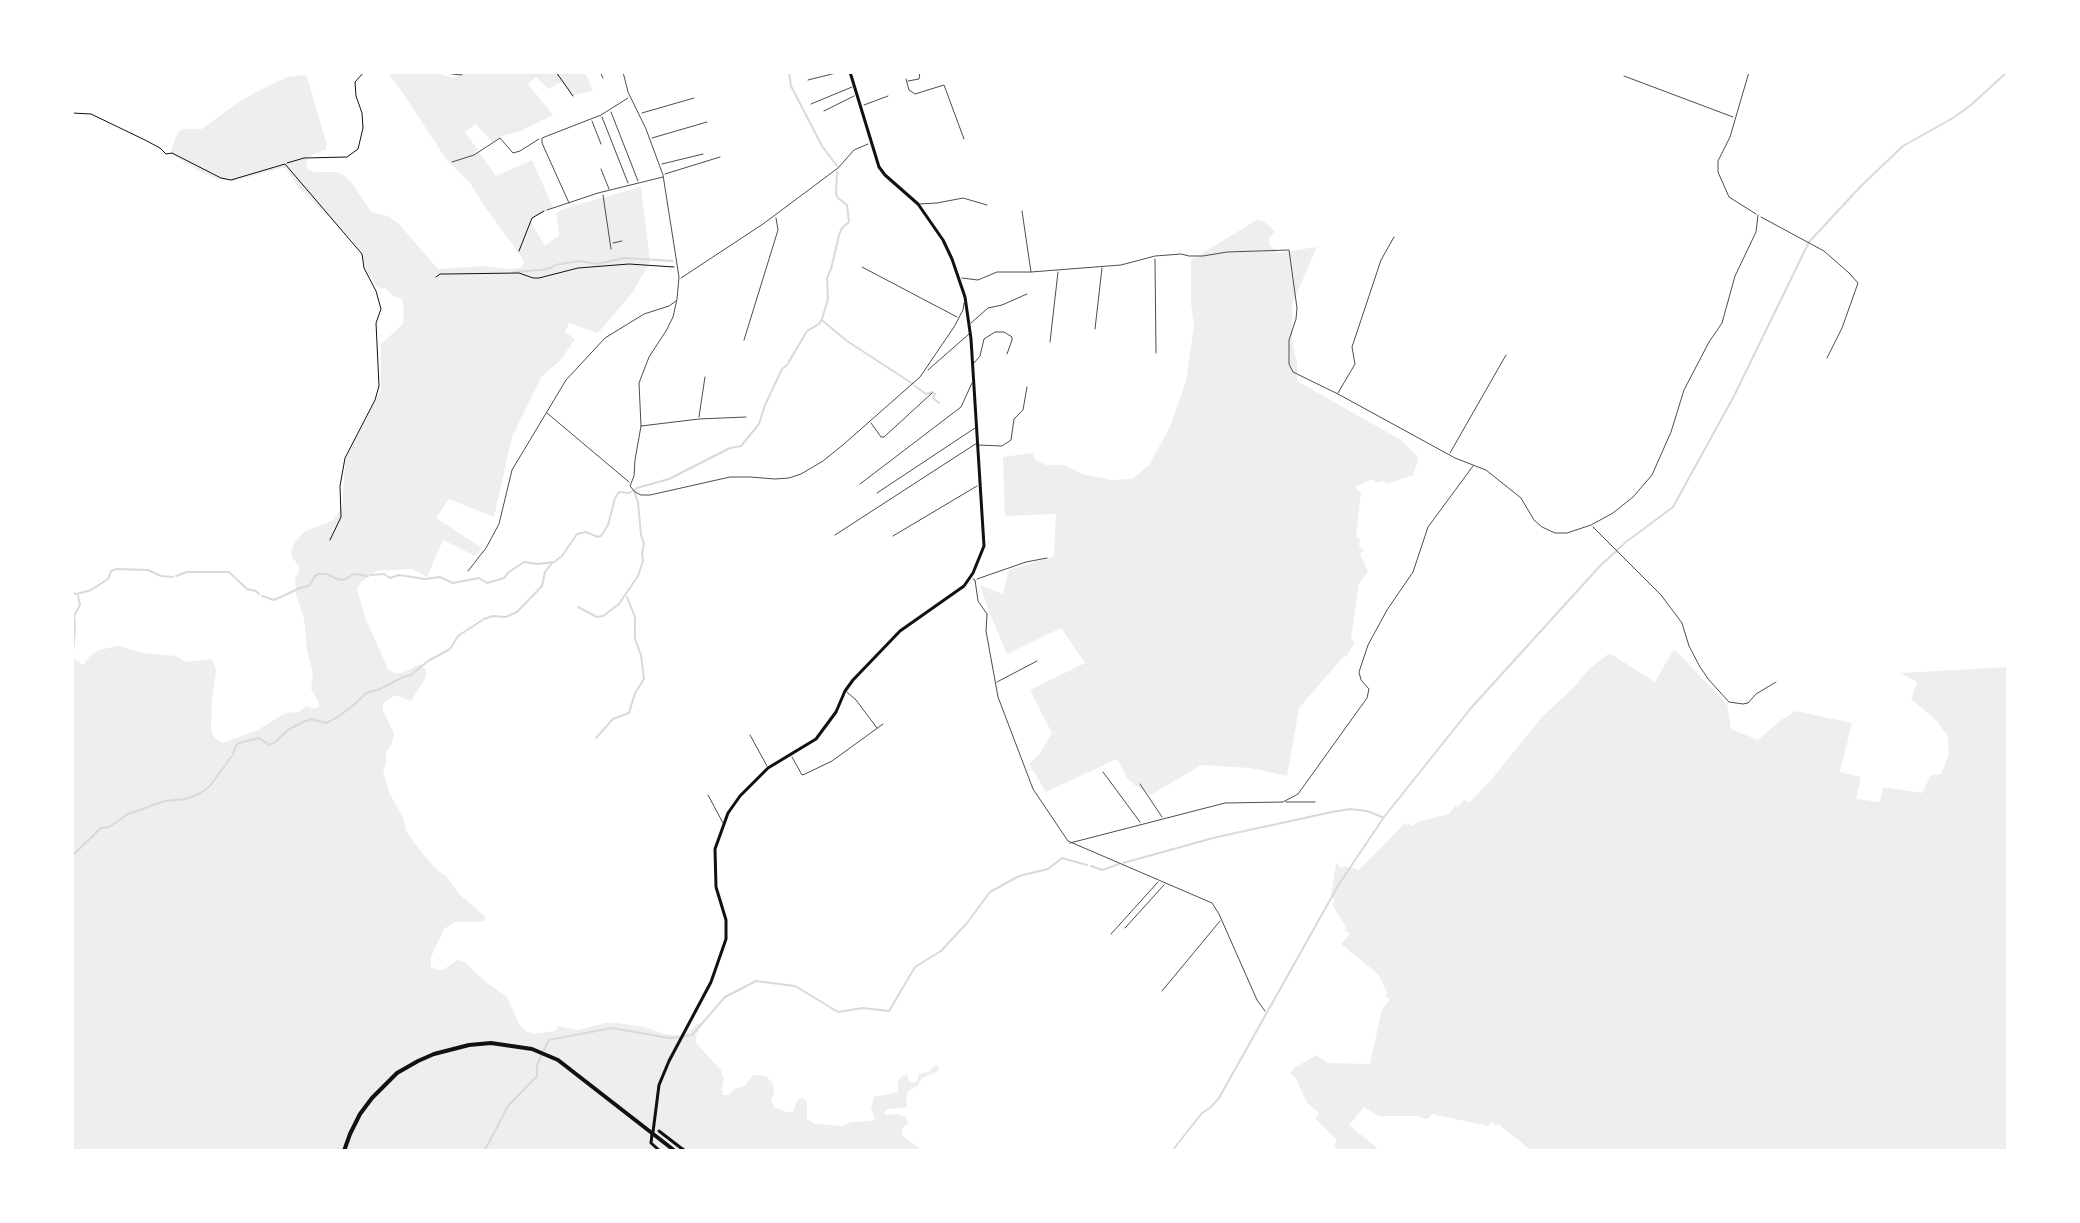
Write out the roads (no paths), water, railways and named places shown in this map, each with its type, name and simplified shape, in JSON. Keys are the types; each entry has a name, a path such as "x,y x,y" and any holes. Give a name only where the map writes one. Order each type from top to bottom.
{"highway":[{"path":"344,1151 360,1114 381,1087 397,1073 434,1054 469,1045 503,1044 532,1049 575,1072 675,1151"}],"main road":[{"path":"658,1150 650,1141 656,1120 659,1085 711,982 726,939 726,920 716,887 716,841 732,806 768,768 810,744 822,732 853,680 900,631 973,578 984,546 970,325 965,297 948,248 918,204 883,173 850,72"},
{"path":"656,1120 659,1131 683,1150"},
{"path":"653,1132 659,1131"}],"street":[{"path":"437,72 461,75 465,72"},
{"path":"600,72 603,78"},
{"path":"623,72 663,176 679,280 677,299 666,331 640,379 641,426 631,485"},
{"path":"808,80 840,72"},
{"path":"903,72 909,90 915,94 944,85 964,139"},
{"path":"906,79 910,82 918,80 920,72"},
{"path":"1749,72 1730,137 1718,161 1718,172 1729,197 1824,251 1858,283 1842,328 1827,358"},
{"path":"1624,76 1736,117"},
{"path":"811,104 855,86"},
{"path":"824,111 857,95"},
{"path":"452,162 474,155 500,138 513,153 601,115 630,96"},
{"path":"860,106 888,96"},
{"path":"639,113 694,98"},
{"path":"610,109 639,183"},
{"path":"601,115 629,186"},
{"path":"591,119 601,144"},
{"path":"649,138 707,122"},
{"path":"542,139 569,203"},
{"path":"679,280 774,216 838,168 854,150 871,143"},
{"path":"659,165 703,154"},
{"path":"547,210 720,157"},
{"path":"601,169 609,191"},
{"path":"603,192 611,249"},
{"path":"918,204 963,198 987,205"},
{"path":"1022,211 1031,272"},
{"path":"958,276 978,280 997,272 1102,266 1155,256 1289,250 1297,308 1289,340 1289,364 1293,372 1448,455 1486,470 1521,498 1534,520 1549,532 1567,533 1613,513 1633,497 1652,475 1671,432 1684,390 1722,323 1735,276 1756,232 1758,215"},
{"path":"744,340 778,230 774,216"},
{"path":"1338,394 1355,364 1352,347 1381,260 1394,237"},
{"path":"610,243 622,241"},
{"path":"1155,256 1156,353"},
{"path":"1095,329 1102,266"},
{"path":"862,267 959,318"},
{"path":"1050,342 1058,270"},
{"path":"970,325 988,308 1027,294"},
{"path":"547,413 637,493 647,495 730,477 789,478 823,461 913,384 926,370 959,318 965,297"},
{"path":"468,571 496,531 512,470 566,380 599,343 644,314 669,306 677,299"},
{"path":"926,370 931,369 970,332"},
{"path":"972,364 978,360 984,339 995,332 1004,332 1012,337 1007,354"},
{"path":"1448,455 1506,355"},
{"path":"699,419 705,377"},
{"path":"860,484 961,407 973,383"},
{"path":"835,535 978,444 1002,446 1011,440 1014,419 1023,410 1027,387"},
{"path":"870,421 884,437 932,393"},
{"path":"641,426 746,417"},
{"path":"877,493 977,427"},
{"path":"1283,802 1294,797 1305,786 1368,695 1369,689 1359,672 1368,645 1413,572 1428,527 1473,465"},
{"path":"893,536 981,485"},
{"path":"1591,525 1661,595 1682,623 1700,667 1729,702 1748,703 1776,682"},
{"path":"1047,558 973,578 978,601 988,616 986,631 998,697 1033,789 1070,843 1212,903 1265,1011"},
{"path":"995,683 1037,661"},
{"path":"845,691 856,700 877,728"},
{"path":"790,755 802,775 805,774 832,761 883,724"},
{"path":"750,735 768,768"},
{"path":"1103,772 1141,825"},
{"path":"1140,784 1162,819"},
{"path":"708,795 723,823"},
{"path":"1070,843 1236,802 1315,802"},
{"path":"1111,934 1160,880"},
{"path":"1125,928 1166,883"},
{"path":"1162,991 1222,919"}],"waterway":[{"path":"789,72 791,86 822,146 837,166"},
{"path":"1172,1151 1202,1113 1219,1098 1339,884 1384,817 1471,708 1599,567 1626,542 1673,507 1734,396 1809,242 1903,146 1953,118 2007,72"},
{"path":"371,575 384,574 390,578 399,575 425,579 440,577 453,583 479,578 487,583 504,578 524,562 554,562 577,534 586,532 601,536 619,492 629,493 669,479 730,448 741,446 759,424 782,369 807,331 822,319 828,299 827,278 839,235 849,222 847,205 836,194 837,172"},
{"path":"541,270 579,261 597,264 624,258 673,261"},
{"path":"514,272 539,270"},
{"path":"823,321 847,341 913,384"},
{"path":"915,386 926,394 933,392 933,398 939,403"},
{"path":"578,607 597,617 603,616 619,604 638,576 644,544 634,491"},
{"path":"233,755 239,743 259,738 269,745 303,722 311,719 326,723 338,717 366,693 411,675 450,649 458,636 484,619 506,617 517,612 542,586 545,572 552,563"},
{"path":"72,593 91,590 108,579 111,571 116,569 148,570 173,577"},
{"path":"176,576 187,572 229,572 247,589 259,594"},
{"path":"262,596 274,600 309,586 319,574 340,580 354,574 368,576"},
{"path":"73,652 74,616 80,605 78,596"},
{"path":"596,738 613,719 629,713 635,693 644,679 635,639 635,617 627,597"},
{"path":"72,856 101,828 109,827 128,814 165,801 199,794 210,786 231,757"},
{"path":"1123,863 1217,837 1332,812 1350,809 1382,817"},
{"path":"685,1036 692,1035 725,997 756,981 795,986 838,1012 863,1008 889,1011 915,967 941,951 990,892 1019,876 1048,869 1062,858 1087,865"},
{"path":"1091,866 1102,870 1119,864"},
{"path":"544,1050 549,1040 612,1028 679,1037"},
{"path":"482,1151 508,1106 537,1076 541,1056"}]}
